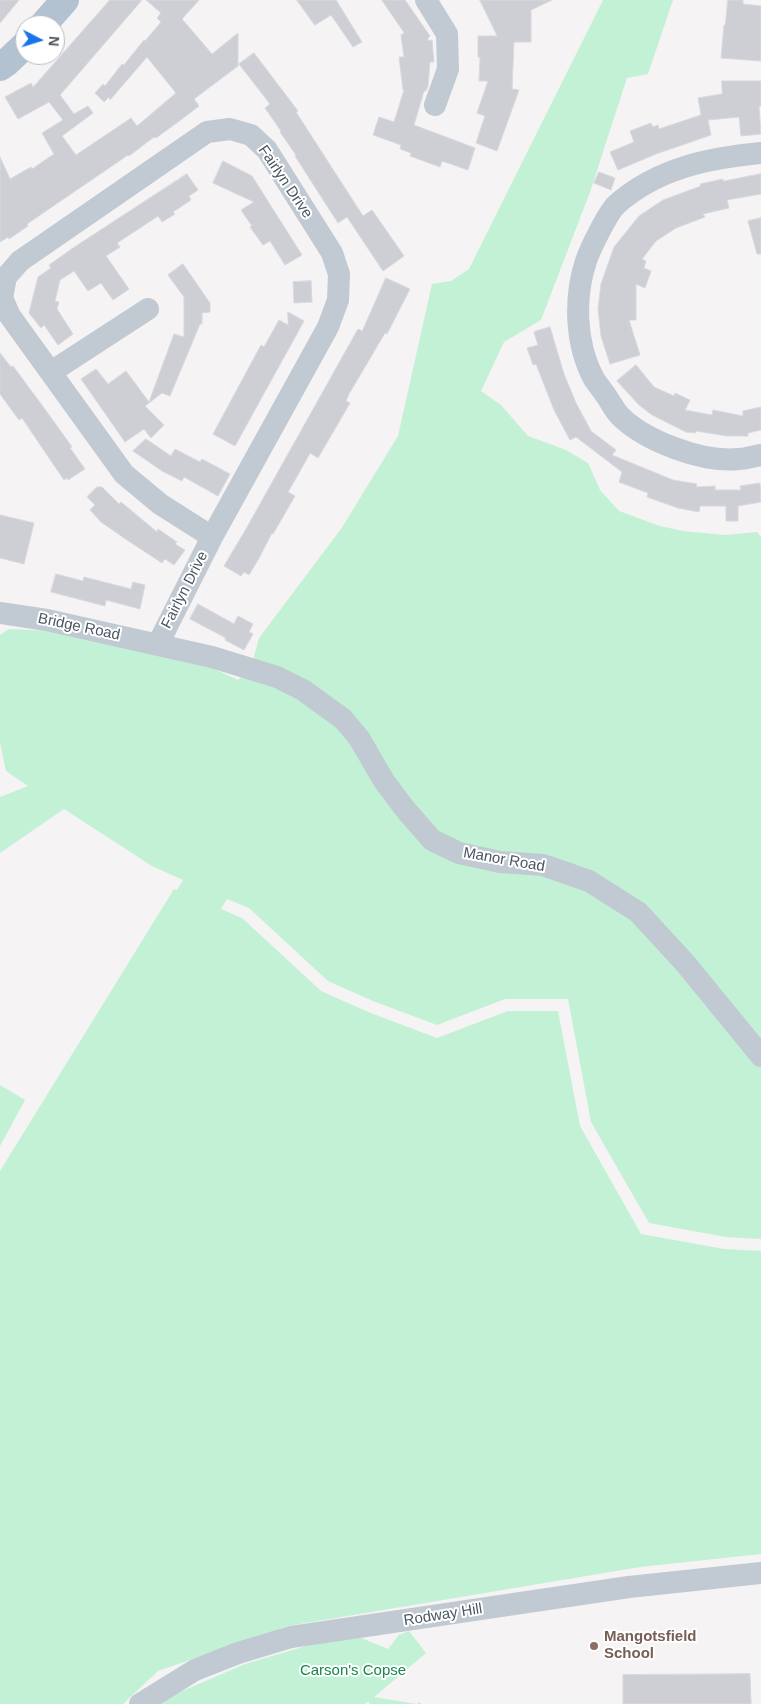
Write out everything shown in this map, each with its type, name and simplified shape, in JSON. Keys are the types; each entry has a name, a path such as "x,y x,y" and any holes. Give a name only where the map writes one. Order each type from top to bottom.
{"main road":[{"path":"52,15 65,0"},
{"path":"0,66 15,54"}],"street":[{"path":"426,0 446,34 448,69 435,105"},
{"name":"Fairlyn Drive","path":"158,644 212,537 328,327 338,300 339,274 332,253 267,150 251,135 230,129 207,132 20,262 6,277 2,298 10,316 124,474 160,504 212,537"},
{"path":"761,152 725,156 691,164 652,179 615,205 590,248 581,278 578,311 581,343 594,378 620,416 641,432 666,445 700,457 738,460 761,455"},
{"path":"51,372 148,309"},
{"name":"Bridge Road","path":"0,613 47,620 212,657 277,677 303,690"},
{"name":"Manor Road","path":"303,690 343,719 360,738 384,781 405,810 432,840 459,853 500,862 542,865 589,881 638,912 685,963 761,1056"},
{"name":"Rodway Hill","path":"140,1704 195,1670 238,1653 291,1638 629,1587 761,1573"}],"green space":[{"path":"603,0 673,0 648,74 627,78 590,192 541,320 504,342 481,391 501,405 528,436 566,450 588,463 600,490 619,511 660,526 683,531 724,535 757,532 761,537 761,1239 726,1237 649,1223 591,1122 568,999 505,999 437,1025 373,1001 328,981 249,908 227,899 221,909 242,918 321,991 368,1012 437,1038 508,1011 558,1011 580,1126 641,1234 724,1249 761,1251 761,1554 640,1567 288,1626 158,1671 123,1704 0,1704 0,1171 174,889 177,890 183,880 152,866 64,809 0,853 0,797 28,786 6,771 0,743 0,635 9,629 57,631 208,666 238,680 257,662 253,660 259,638 341,529 398,436 432,284 451,281 469,269"},
{"path":"0,1085 25,1100 0,1146"},
{"name":"Carson's Copse","path":"409,1631 426,1653 374,1697 417,1704 369,1704 369,1701 365,1704 152,1704 245,1664 316,1643 359,1637 388,1649 399,1635"}],"building":[{"path":"0,0 19,0 0,23"},
{"path":"110,0 142,0 60,95 74,114 88,106 93,113 62,136 76,155 131,118 137,126 176,93 147,57 110,100 109,97 104,102 95,93 103,84 105,86 122,64 124,65 161,22 157,18 161,13 146,0 199,0 182,19 212,54 238,33 238,66 194,99 199,106 156,138 154,137 129,156 27,224 28,226 9,239 8,237 0,242 0,157 10,179 31,167 32,169 54,154 42,133 63,120 49,102 18,119 5,97 31,83 33,87 52,65 65,65 65,51"},
{"path":"297,0 336,0 362,42 353,47 331,15 315,25"},
{"path":"382,0 405,0 430,36 428,41 432,40 434,62 430,62 428,86 426,91 424,91 414,125 475,148 468,170 442,161 440,167 410,156 411,153 400,149 401,145 373,135 379,117 394,122 404,90 399,57 404,57 401,35 404,33"},
{"path":"480,0 552,0 531,10 531,42 514,42 512,89 519,90 497,151 476,143 485,116 477,113 488,81 479,81 480,57 478,57 478,36 497,36"},
{"path":"728,0 743,0 743,4 761,6 761,61 721,58"},
{"path":"254,53 298,111 296,112 363,216 372,210 404,256 383,271 347,217 338,223 265,108 270,104 239,64"},
{"path":"722,81 761,81 761,106 759,106 761,134 741,136 739,117 708,120 711,135 656,154 618,170 610,152 634,142 630,131 651,123 653,127 658,125 659,129 701,115 698,98 722,94"},
{"path":"223,161 252,176 302,255 285,265 270,241 263,245 241,210 254,202 213,183"},
{"path":"599,172 615,178 611,190 594,183"},
{"path":"187,174 198,190 189,196 191,200 162,222 158,216 117,243 120,247 106,256 129,289 113,300 101,283 88,291 74,271 60,280 55,301 59,302 57,309 73,334 58,345 44,325 41,328 29,313 38,277 51,268 49,265 73,248"},
{"path":"761,174 761,194 727,200 729,208 703,214 705,217 676,228 656,241 642,259 646,261 644,268 651,271 645,288 636,284 636,320 629,320 640,355 610,364 601,336 598,309 601,284 614,247 639,216 663,200 701,186 700,184"},
{"path":"761,218 761,254 757,254 748,221"},
{"path":"183,264 210,303 210,312 202,313 202,324 200,324 170,396 162,393 145,406 164,425 151,438 144,429 125,442 81,379 96,369 108,384 126,371 149,402 174,334 184,337 184,297 168,275"},
{"path":"386,278 410,289 387,334 385,333 349,394 346,401 350,403 318,458 310,453 288,492 295,496 258,560 249,575 244,572 241,576 224,566 358,329 362,331"},
{"path":"311,281 312,302 294,303 293,282"},
{"path":"288,312 304,321 235,446 213,434 261,345 264,347 279,320 288,325"},
{"path":"550,327 564,374 576,403 591,431 616,450 612,455 673,480 697,484 696,487 715,486 715,490 741,490 740,486 760,483 761,502 738,506 738,521 726,521 726,506 700,506 699,512 678,508 647,497 648,493 619,482 622,472 576,437 570,440 554,410 536,364 533,365 527,348 538,345 534,332"},
{"path":"0,353 11,367 13,366 47,412 85,469 68,480 67,478 64,480 22,418 19,420 0,394"},
{"path":"636,365 654,387 674,396 675,393 690,400 685,410 712,415 713,410 743,416 743,411 761,407 761,430 748,433 748,436 727,436 696,431 695,433 686,432 652,415 639,405 617,381"},
{"path":"146,439 171,456 175,449 200,462 202,459 230,474 218,496 184,477 182,481 162,471 133,451"},
{"path":"97,487 102,487 119,504 121,502 157,532 158,529 185,550 174,565 165,559 162,563 101,522 90,510 95,505 87,497"},
{"path":"0,515 34,523 24,564 0,558"},
{"path":"56,574 83,581 84,577 131,589 133,582 145,585 140,609 106,600 105,606 51,592"},
{"path":"198,604 234,624 238,616 253,624 249,632 253,634 244,650 190,619"},
{"path":"750,1674 751,1704 623,1704 623,1675"}],"place":[{"name":"Mangotsfield School","path":"594,1646"}]}
